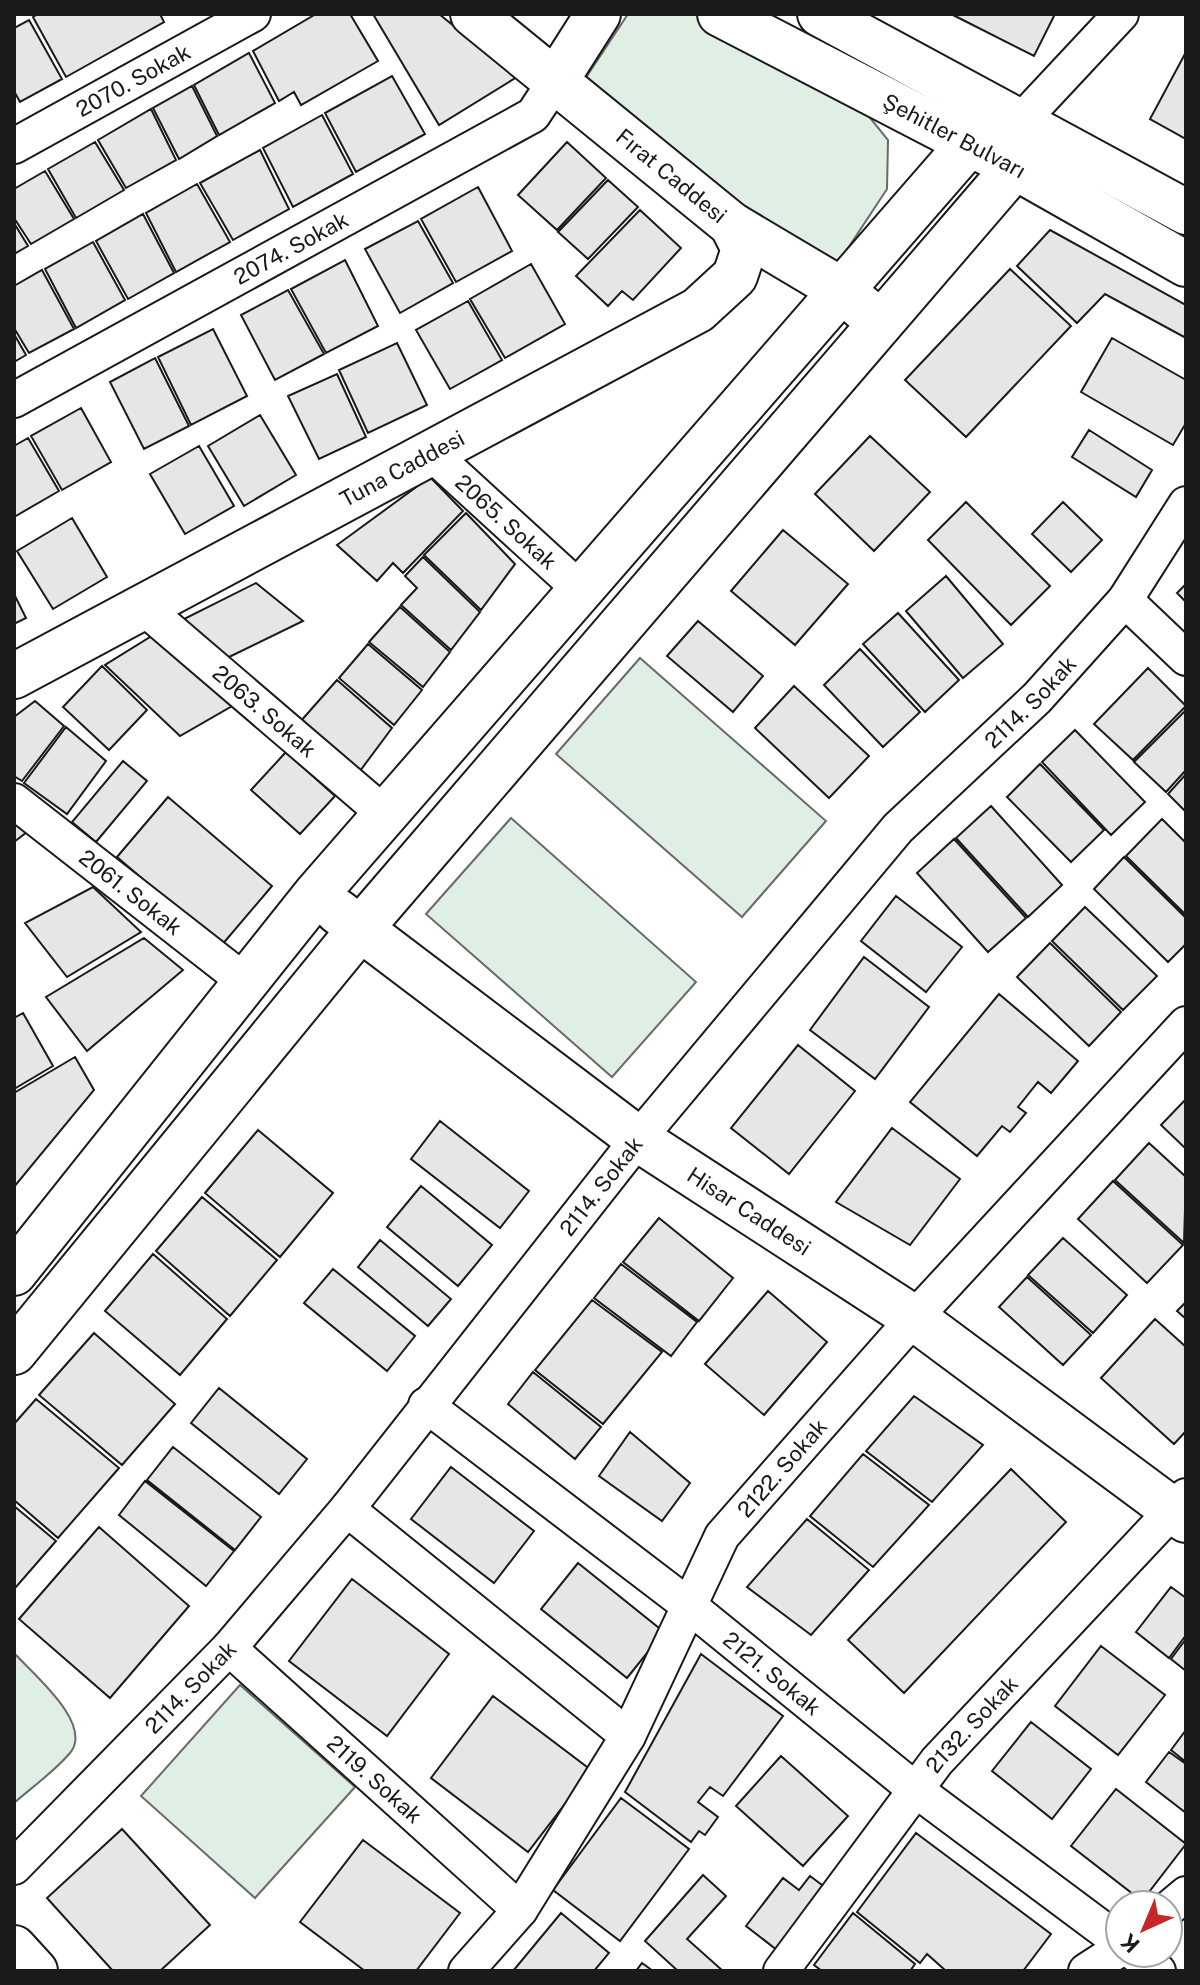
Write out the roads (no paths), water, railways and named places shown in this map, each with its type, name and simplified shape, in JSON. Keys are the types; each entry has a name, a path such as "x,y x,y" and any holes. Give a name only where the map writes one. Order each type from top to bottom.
{"main road":[{"name":"Fırat Caddesi","path":"473,14 732,225 843,291 879,323"},
{"path":"556,80 598,14"},
{"name":"Şehitler Bulvarı","path":"720,14 1015,167 1186,264"},
{"name":"Şehitler Bulvarı","path":"820,14 1022,120 1186,212"},
{"path":"14,1273 316,894 969,144 1022,120"},
{"path":"27,1337 360,929 1015,167 1022,120"},
{"name":"Tuna Caddesi","path":"14,676 698,310 735,276 744,249 732,225"},
{"name":"Hisar Caddesi","path":"316,894 638,1139 914,1318 1182,1509"},
{"path":"14,1283 27,1337"},
{"path":"14,1948 35,1971"}],"street":[{"name":"2070. Sokak","path":"14,146 253,14"},
{"path":"1022,120 1121,14"},
{"name":"2074. Sokak","path":"14,400 533,115 556,80"},
{"name":"2065. Sokak","path":"431,453 582,591"},
{"name":"2114. Sokak","path":"14,1867 229,1648 347,1509 638,1139 898,828 1037,698 1125,600 1186,504"},
{"path":"1125,600 1186,658"},
{"name":"2063. Sokak","path":"143,607 386,815"},
{"name":"2061. Sokak","path":"14,801 247,983"},
{"name":"2122. Sokak","path":"466,1971 520,1910 628,1736 722,1536 914,1318 1186,1024"},
{"name":"2121. Sokak","path":"426,1405 688,1605 916,1789 1104,1930"},
{"path":"347,1509 628,1736"},
{"name":"2132. Sokak","path":"781,1971 937,1761 1182,1509"},
{"name":"2119. Sokak","path":"229,1648 520,1910"},
{"path":"1086,1971 1104,1959"}]}
